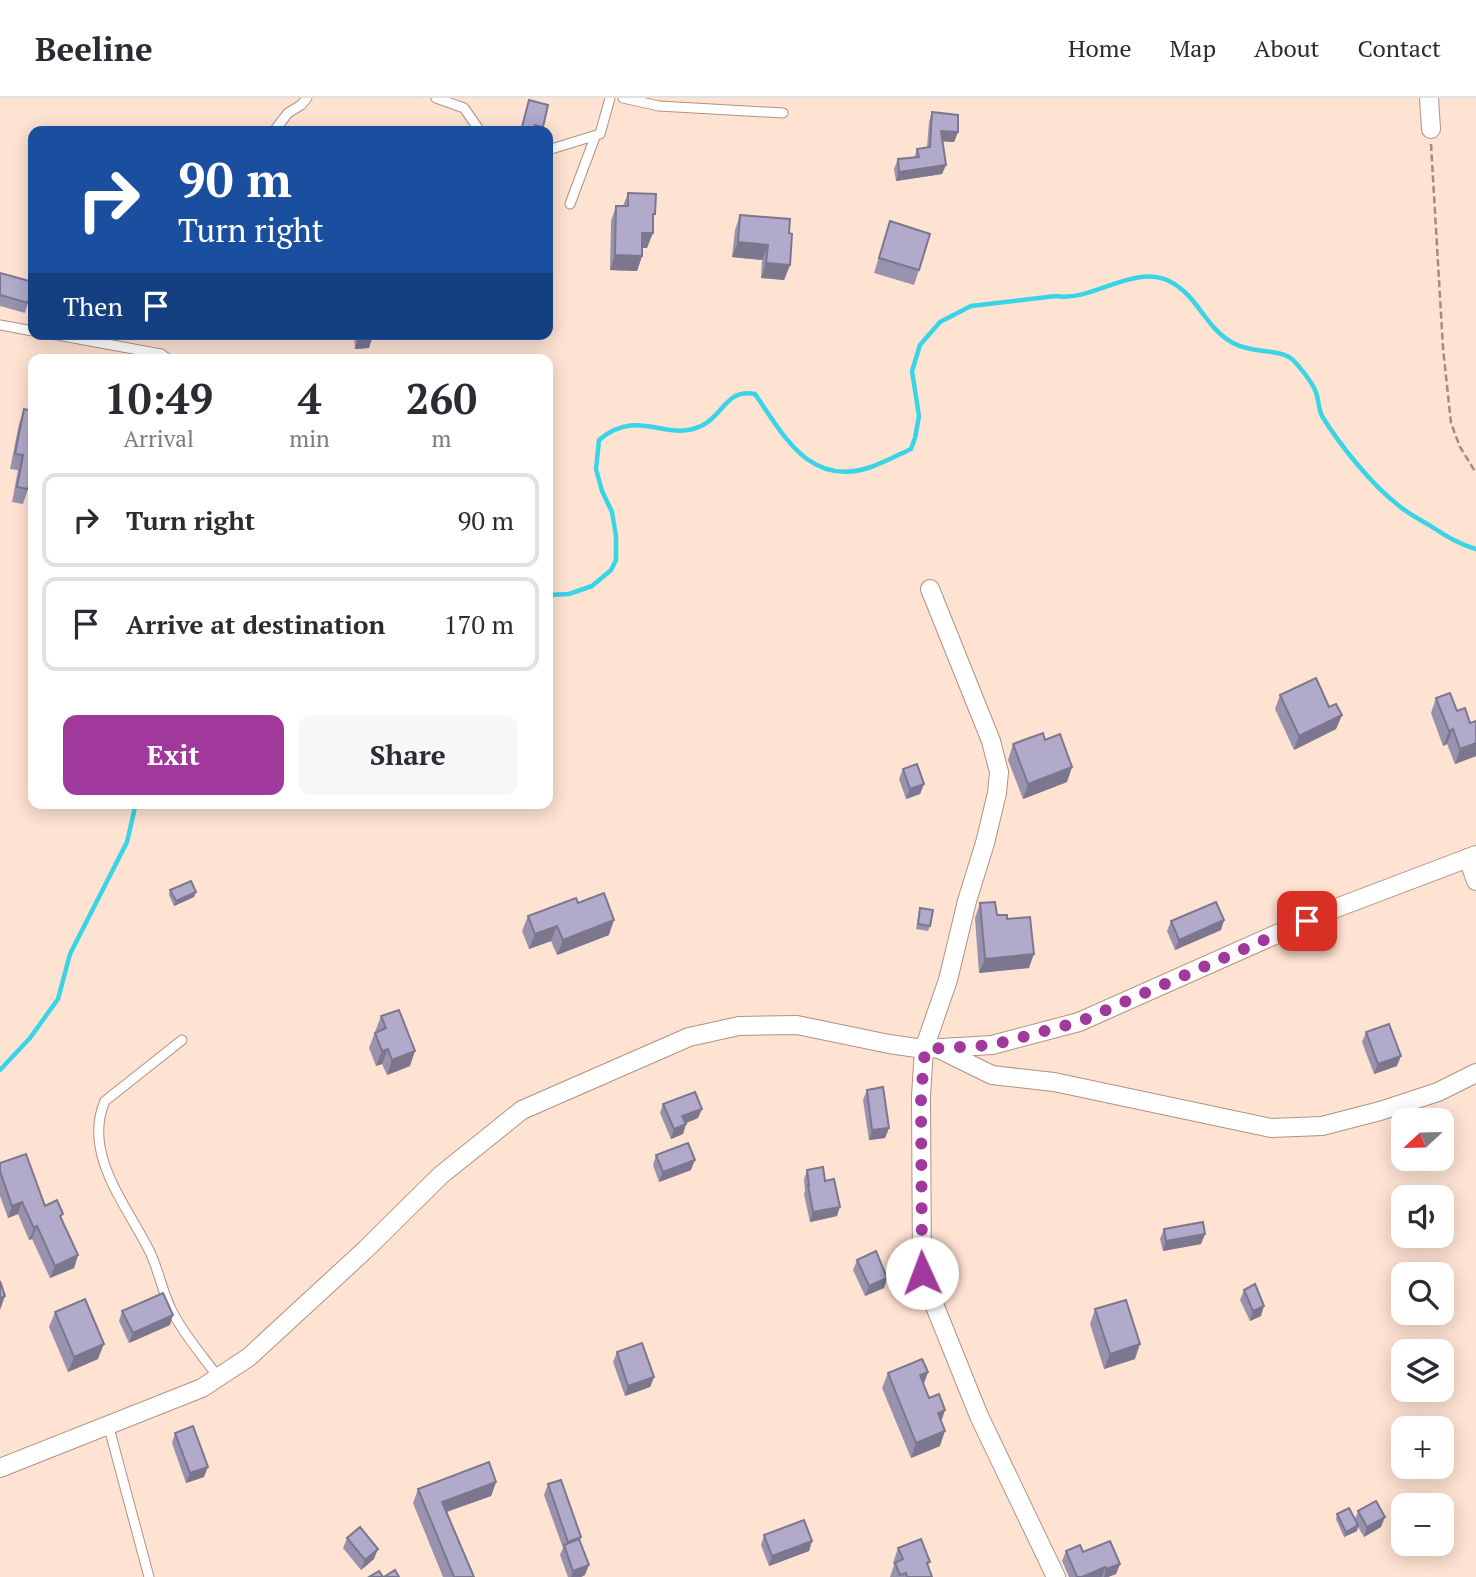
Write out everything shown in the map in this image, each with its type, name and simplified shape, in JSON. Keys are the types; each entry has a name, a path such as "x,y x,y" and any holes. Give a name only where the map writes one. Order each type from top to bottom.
{"street":[{"path":"1429,98 1431,129"},
{"path":"930,589 990,741 999,772 997,793 985,843 967,901 921,1096 922,1273 979,1416 1056,1577"},
{"path":"0,1468 202,1388 249,1357 365,1250 441,1175 522,1110 689,1037 739,1026 797,1025 889,1044 931,1048 992,1045 1079,1022 1331,910 1472,856 1476,881"},
{"path":"931,1048 992,1075 1054,1082 1164,1103 1271,1128 1322,1126 1345,1120 1437,1092 1476,1073"}],"lane":[{"path":"278,126 288,113 307,98"},
{"path":"436,98 464,108 477,126"},
{"path":"570,204 595,137 603,129 610,98"},
{"path":"623,98 659,106 783,113"},
{"path":"553,149 595,137"},
{"path":"0,325 28,330"},
{"path":"85,340 161,354"},
{"path":"182,1040 105,1101 99,1115 99,1141 115,1190 150,1251 172,1312 218,1377"},
{"path":"108,1424 149,1577"}],"path":[{"path":"1431,129 1443,348 1451,423 1460,447 1476,473"}],"building":[{"path":"529,100 548,105 543,126 522,126"},
{"path":"932,112 958,115 958,132 941,131 946,165 899,172 898,159 919,157 917,149 930,147"},
{"path":"628,193 656,194 653,233 642,233 642,256 615,255 616,206 628,206"},
{"path":"740,215 790,219 790,265 766,263 768,245 738,242"},
{"path":"890,221 930,234 919,270 879,258"},
{"path":"0,273 28,281 28,303 0,295"},
{"path":"24,409 28,410 28,489 17,487 23,455 15,454"},
{"path":"1316,678 1329,707 1336,704 1342,715 1299,736 1280,695"},
{"path":"1450,693 1457,711 1465,708 1470,723 1476,721 1476,743 1460,749 1453,729 1449,731 1436,698"},
{"path":"1043,733 1045,740 1060,734 1072,767 1028,784 1013,744"},
{"path":"917,764 924,784 910,789 903,769"},
{"path":"191,881 196,892 176,901 170,890"},
{"path":"604,893 614,920 563,940 557,926 535,934 528,916 576,898 578,903"},
{"path":"995,902 997,915 1007,915 1007,919 1030,917 1034,954 985,959 980,903"},
{"path":"1216,902 1224,920 1179,940 1171,921"},
{"path":"920,908 933,910 930,926 918,924"},
{"path":"399,1010 415,1051 392,1060 388,1049 382,1051 375,1033 386,1028 381,1016"},
{"path":"1389,1024 1401,1056 1378,1064 1366,1032"},
{"path":"883,1087 889,1128 872,1130 867,1090"},
{"path":"695,1092 702,1109 682,1116 686,1124 674,1129 663,1104"},
{"path":"688,1143 695,1160 663,1172 656,1155"},
{"path":"26,1154 45,1206 57,1200 63,1214 60,1216 78,1255 55,1266 37,1226 34,1228 22,1202 12,1206 0,1171 0,1163"},
{"path":"823,1167 825,1181 834,1179 840,1207 813,1212 807,1170"},
{"path":"1203,1222 1205,1234 1166,1241 1164,1229"},
{"path":"876,1251 887,1278 869,1286 857,1260"},
{"path":"0,1281 5,1296 0,1298"},
{"path":"1255,1284 1264,1306 1253,1311 1244,1290"},
{"path":"163,1293 173,1315 133,1333 122,1311"},
{"path":"85,1299 104,1344 74,1357 55,1312"},
{"path":"1126,1300 1140,1344 1110,1354 1095,1309"},
{"path":"642,1343 654,1377 628,1386 617,1352"},
{"path":"922,1359 928,1372 920,1375 929,1398 939,1394 945,1410 938,1413 945,1431 916,1443 888,1373"},
{"path":"193,1426 208,1467 190,1473 175,1433"},
{"path":"489,1462 496,1482 442,1502 474,1577 454,1577 418,1489"},
{"path":"561,1480 581,1537 568,1542 548,1484"},
{"path":"1376,1501 1385,1517 1367,1527 1358,1511"},
{"path":"1349,1508 1358,1525 1346,1532 1337,1514"},
{"path":"804,1520 812,1541 772,1556 764,1535"},
{"path":"360,1527 378,1549 365,1560 347,1538"},
{"path":"579,1539 589,1565 573,1571 564,1545"},
{"path":"921,1539 930,1562 927,1563 932,1577 907,1577 906,1573 900,1575 895,1563 903,1559 898,1548"},
{"path":"1110,1541 1120,1564 1077,1577 1066,1551 1080,1545 1083,1552"},
{"path":"395,1570 399,1577 384,1577"},
{"path":"379,1571 383,1577 369,1577"}],"waterway":[{"path":"553,595 569,594 592,586 611,570 616,560 612,512 596,469 599,440 613,430 640,425 677,431 690,430 710,421 738,395 755,394 788,441 815,464 831,470 850,472 871,467 911,449 919,416 912,371 920,345 940,322 971,306 1084,294 1141,277 1155,277 1179,287 1215,329 1233,343 1249,349 1281,354 1293,360 1313,386 1321,413 1329,427 1378,487 1409,513 1463,545 1476,549"},
{"path":"0,1070 30,1038 58,999 70,954 127,842 135,809"}],"route":[{"path":"922,1273 921,1096 925,1049 992,1045 1079,1022 1307,921"}]}
